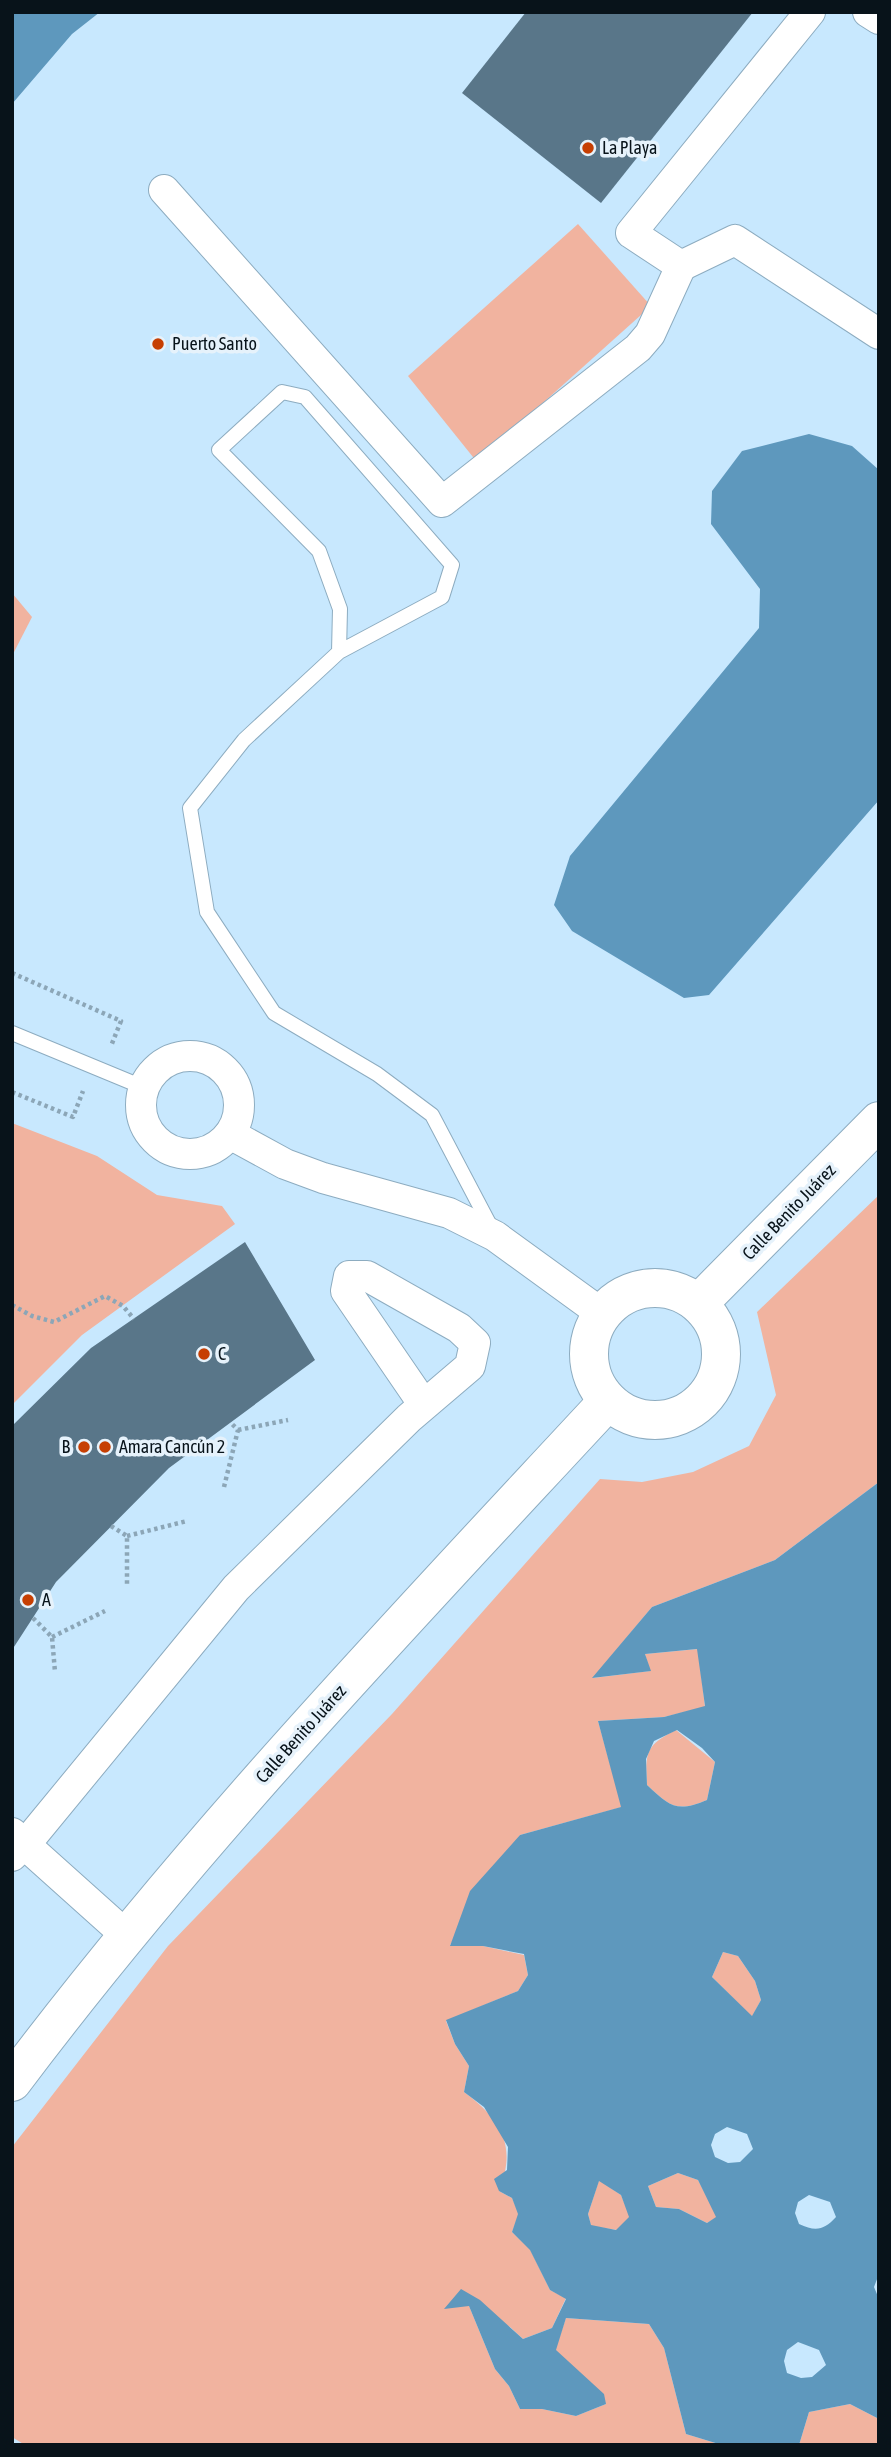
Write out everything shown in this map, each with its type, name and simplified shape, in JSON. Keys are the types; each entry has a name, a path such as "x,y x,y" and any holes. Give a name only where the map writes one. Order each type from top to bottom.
{"street":[{"path":"681,266 631,233 810,12"},
{"path":"868,12 879,19"},
{"path":"164,190 442,502 638,348 650,334 681,266 735,240 879,334"},
{"path":"202,1057 217,1063 229,1074 236,1088 237,1119 230,1134 218,1145 204,1152 187,1154 171,1150 157,1141 147,1128 142,1112 145,1088 157,1068 171,1059 202,1057"},
{"name":"Calle Benito Juárez","path":"699,1303 879,1121"},
{"path":"230,1134 257,1151 298,1169 449,1213 495,1236 601,1313"},
{"path":"128,1937 16,1844 236,1588 424,1405 470,1366 475,1343 459,1328 368,1276 349,1276 346,1291 424,1405"},
{"path":"659,1287 681,1292 699,1303 713,1320 721,1340 722,1362 716,1382 704,1400 677,1416 646,1420 625,1413 608,1401 597,1385 588,1349 601,1313 617,1298 637,1289 659,1287"},
{"name":"Calle Benito Juárez","path":"12,2082 128,1937 299,1734 608,1401"}],"lane":[{"path":"339,652 340,609 319,551 219,450 282,392 304,397 452,565 442,597 339,652 244,740 190,808 207,912 274,1013 377,1073 432,1115 495,1236"},
{"path":"12,1033 145,1088"}],"path":[{"path":"12,973 121,1021 73,1117 12,1092"},
{"path":"12,1305 32,1316 54,1322 105,1296 123,1306 134,1319"},
{"path":"237,1430 288,1420"},
{"path":"230,1422 237,1430"},
{"path":"224,1486 237,1430"},
{"path":"111,1526 127,1536 187,1521"},
{"path":"127,1536 127,1586"},
{"path":"52,1637 105,1611"},
{"path":"33,1618 52,1637 55,1672"}],"shaded area":[{"path":"578,224 651,306 477,462 408,376"},
{"path":"12,593 32,617 12,656"},
{"path":"12,1123 97,1156 157,1195 222,1206 235,1224 82,1335 12,1405"},
{"path":"879,1195 879,1482 775,1560 652,1607 593,1678 650,1671 645,1654 698,1649 705,1707 664,1717 598,1721 622,1807 520,1835 450,1945 483,1946 524,1955 528,1975 518,1991 446,2021 455,2044 469,2066 464,2092 488,2113 503,2135 506,2160 499,2191 512,2198 519,2214 512,2232 530,2249 550,2290 566,2298 552,2328 523,2339 510,2327 469,2306 495,2369 509,2386 520,2409 542,2409 576,2416 606,2404 555,2350 566,2318 649,2324 664,2348 686,2434 722,2445 25,2445 12,2437 12,2147 168,1946 392,1714 600,1479 642,1482 693,1472 749,1446 776,1395 757,1312"},
{"path":"676,1730 715,1762 707,1800 680,1807 662,1798 647,1785 647,1757 653,1745"},
{"path":"723,1952 738,1956 755,1981 761,2000 752,2017 712,1977"},
{"path":"678,2173 698,2180 717,2217 707,2223 679,2209 656,2207 648,2186"},
{"path":"599,2180 621,2195 630,2217 617,2230 591,2226 588,2214"},
{"path":"850,2404 879,2419 879,2445 799,2445 809,2412"}],"water":[{"path":"12,12 100,12 72,34 12,104"},
{"path":"809,434 852,446 879,470 879,800 709,995 684,998 572,931 554,905 570,856 759,628 760,589 711,524 712,491 742,451"},
{"path":"879,1482 879,2274 874,2287 879,2299 879,2419 850,2404 809,2412 799,2445 722,2445 686,2434 664,2348 649,2324 566,2318 556,2350 604,2394 606,2404 576,2416 542,2409 520,2409 509,2386 495,2369 469,2306 444,2309 461,2289 480,2300 523,2339 552,2328 566,2299 550,2290 530,2250 512,2232 518,2214 512,2198 499,2191 494,2179 507,2170 508,2147 484,2107 464,2092 469,2066 455,2044 446,2020 518,1991 528,1975 524,1954 483,1946 450,1946 470,1891 520,1835 621,1807 598,1721 664,1717 705,1706 697,1649 645,1654 651,1671 592,1678 652,1607 775,1560","holes":["677,1730 702,1748 715,1762 707,1800 680,1807 668,1802 647,1785 646,1759 654,1741","723,1952 738,1956 755,1981 761,2000 752,2016 712,1977","727,2127 747,2134 753,2149 740,2162 728,2163 715,2157 711,2145 715,2134","678,2173 698,2180 716,2217 707,2223 679,2209 656,2207 648,2186","599,2181 621,2195 629,2217 616,2230 591,2225 588,2214","809,2195 830,2202 836,2217 828,2225 815,2229 799,2224 795,2213 798,2202","798,2342 819,2350 826,2365 812,2377 801,2378 787,2373 784,2361 787,2350"]}],"building":[{"name":"La Playa","path":"526,12 753,12 601,203 462,93"},
{"name":"Amara Cancún 2","path":"245,1242 315,1360 169,1468 56,1582 12,1650 12,1426 91,1348"}],"place":[{"name":"La Playa","path":"588,148"},
{"name":"Puerto Santo","path":"158,344"},
{"name":"C","path":"204,1354"},
{"name":"B","path":"84,1447"},
{"name":"Amara Cancún 2","path":"105,1447"},
{"name":"A","path":"28,1600"}]}
